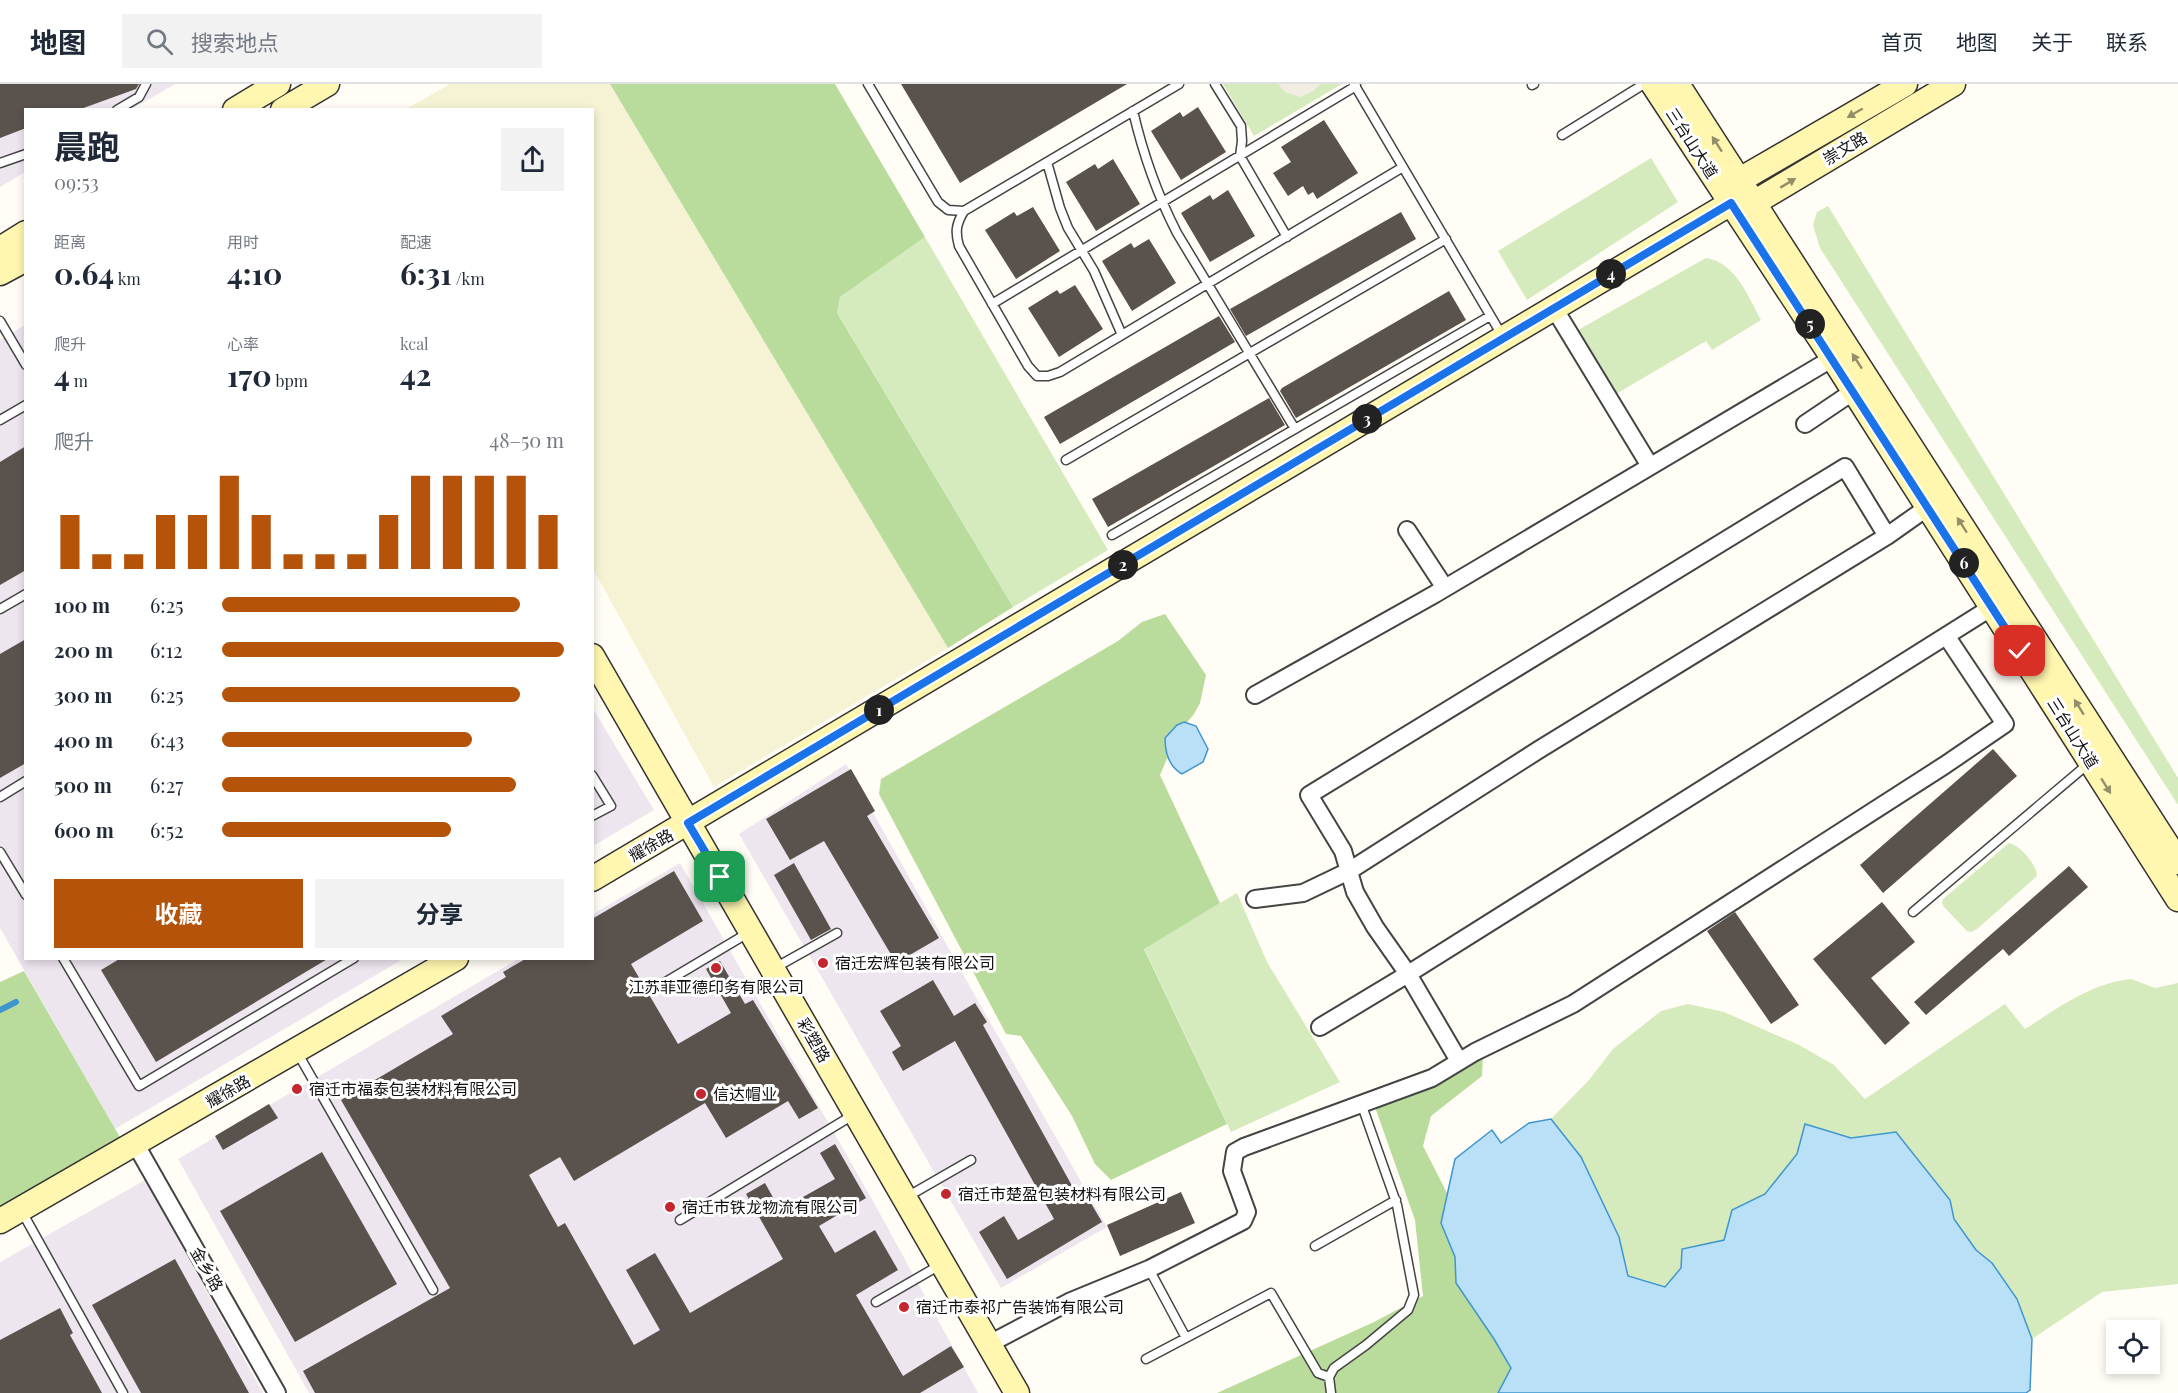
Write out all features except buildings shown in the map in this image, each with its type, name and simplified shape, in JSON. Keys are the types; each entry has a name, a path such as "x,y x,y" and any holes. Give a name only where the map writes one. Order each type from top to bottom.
{"street":[{"path":"285,108 327,84"},
{"name":"三台山大道","path":"1653,84 1737,197 2178,862"},
{"name":"三台山大道","path":"1677,84 1737,197 1833,358 2178,899"},
{"name":"崇文路","path":"1737,197 1905,84"},
{"name":"崇文路","path":"1737,197 1953,84"},
{"path":"238,108 276,85 283,108"},
{"name":"耀徐路","path":"594,878 1504,338 1737,197"},
{"path":"0,249 24,234"},
{"path":"0,273 24,260"},
{"path":"1554,308 1650,466"},
{"path":"1255,695 1445,588 1833,358"},
{"path":"1805,424 1854,391"},
{"path":"1460,1061 1355,892 1343,851 1309,795 1845,467 1887,536"},
{"path":"1255,899 1304,893 1348,871 1540,749 1887,536 1928,507"},
{"path":"1407,530 1445,588"},
{"path":"1320,1027 1992,607"},
{"path":"989,1344 1069,1302 1149,1269 1243,1221 1246,1212 1232,1171 1235,1152 1432,1078 1460,1061 1573,1004 2005,724 1947,637"},
{"name":"彩塑路","path":"594,659 1017,1393"},
{"name":"耀徐路","path":"0,1221 136,1145 453,960"},
{"name":"金乡路","path":"136,1145 277,1393"}],"lane":[{"path":"120,108 139,97 146,84"},
{"path":"867,84 938,202 948,210 964,211"},
{"path":"1179,84 964,211 957,223 958,246 1028,366 1037,376 1048,376 1060,372 1403,167"},
{"path":"1215,84 1241,126 1240,156 1287,237"},
{"path":"1562,135 1644,84"},
{"path":"992,304 1355,85 1504,338"},
{"path":"1133,111 1146,159 1162,202 1177,233 1295,429"},
{"path":"0,163 24,155"},
{"path":"1047,162 1060,208 1102,288 1122,335"},
{"path":"1066,460 1446,239"},
{"path":"1112,536 1490,316"},
{"path":"0,321 24,362"},
{"path":"0,420 24,406"},
{"path":"0,609 24,595"},
{"path":"1913,912 2091,762"},
{"path":"594,778 611,806 594,815"},
{"path":"0,797 24,783"},
{"path":"0,852 24,892"},
{"path":"654,989 751,931"},
{"path":"773,969 837,933"},
{"path":"64,960 139,1086 351,960"},
{"path":"296,1051 433,1290"},
{"path":"1331,1393 1329,1377 1334,1368 1408,1310 1414,1295 1396,1200 1361,1103"},
{"path":"680,1220 856,1114"},
{"path":"905,1198 971,1160"},
{"path":"1315,1246 1396,1200"},
{"path":"21,1210 123,1393"},
{"path":"876,1302 943,1264"},
{"path":"1149,1269 1186,1338"},
{"path":"1146,1359 1271,1293 1318,1373 1329,1377"}],"shaded area":[{"path":"0,84 175,84 134,108 24,108 24,173 0,187"},
{"path":"450,84 610,84 948,648 714,787 594,571 594,108 408,108"},
{"path":"1278,84 1320,84 1314,91 1300,97 1285,92"},
{"path":"24,326 24,960 401,960 115,1129 0,928 0,340"},
{"path":"594,710 654,810 594,845"},
{"path":"846,764 1107,1227 1001,1288 739,834"},
{"path":"680,863 873,1201 978,1393 309,1393 178,1159 516,960 594,960 594,913"},
{"path":"145,1180 263,1393 0,1393 0,1262"}],"green space":[{"path":"610,84 835,84 925,237 840,297 837,313 1013,607 948,648"},
{"path":"1223,84 1342,84 1254,136"},
{"path":"1651,158 1678,202 1527,300 1498,251"},
{"path":"1828,206 2178,778 2178,805 1820,248 1813,225 1817,212"},
{"path":"925,237 1108,550 1013,607 837,313 840,297"},
{"path":"1706,258 1725,266 1733,273 1746,291 1761,320 1712,350 1706,341 1616,394 1578,330"},
{"path":"1165,614 1206,675 1200,703 1178,733 1160,775 1220,903 1144,949 1227,1124 1111,1180 1095,1164 1072,1116 1021,1036 1006,1034 879,794 881,779 1118,641 1142,622"},
{"path":"2009,843 2018,847 2027,856 2037,876 1977,929 1967,931 1944,907 1943,899"},
{"path":"1237,893 1267,962 1340,1082 1231,1132 1144,948"},
{"path":"24,971 121,1139 0,1209 0,982"},
{"path":"2131,979 2155,988 2178,983 2178,1284 2102,1292 2032,1339 2017,1299 1992,1263 1976,1250 1954,1219 1949,1200 1896,1132 1851,1138 1805,1124 1797,1154 1765,1194 1732,1210 1724,1240 1724,1313 1628,1277 1619,1237 1584,1164 1551,1119 1589,1080 1613,1049 1661,1011 1688,1004 1724,1012 1799,1045 1834,1065 1865,1099 2005,1004 2025,1029 2089,991 2116,981"},
{"path":"1483,1054 1482,1076 1431,1116 1423,1146 1448,1195 1441,1223 1455,1257 1456,1283 1494,1339 1511,1369 1498,1393 1217,1393 1374,1322 1423,1296 1415,1220 1375,1107"}],"water":[{"path":"1184,722 1196,726 1208,749 1203,762 1182,774 1173,767 1168,758 1165,738 1177,725"},
{"path":"1551,1119 1581,1157 1619,1237 1628,1276 1665,1287 1681,1268 1682,1249 1724,1240 1732,1210 1765,1194 1797,1154 1805,1124 1851,1138 1896,1132 1950,1200 1954,1219 1976,1250 1992,1263 2017,1299 2032,1339 2030,1390 2026,1393 1498,1393 1511,1368 1456,1283 1455,1257 1441,1223 1455,1159 1492,1130 1501,1143 1529,1123"}],"waterway":[{"path":"0,1010 16,1002"}],"place":[{"name":"宿迁宏辉包装有限公司","path":"823,963"},
{"name":"江苏菲亚德印务有限公司","path":"716,968"},
{"name":"宿迁市福泰包装材料有限公司","path":"297,1089"},
{"name":"信达帽业","path":"701,1094"},
{"name":"宿迁市楚盈包装材料有限公司","path":"946,1194"},
{"name":"宿迁市铁龙物流有限公司","path":"670,1207"},
{"name":"宿迁市泰祁广告装饰有限公司","path":"904,1307"}],"route":[{"path":"720,877 688,823 1731,203 2020,651"}]}
